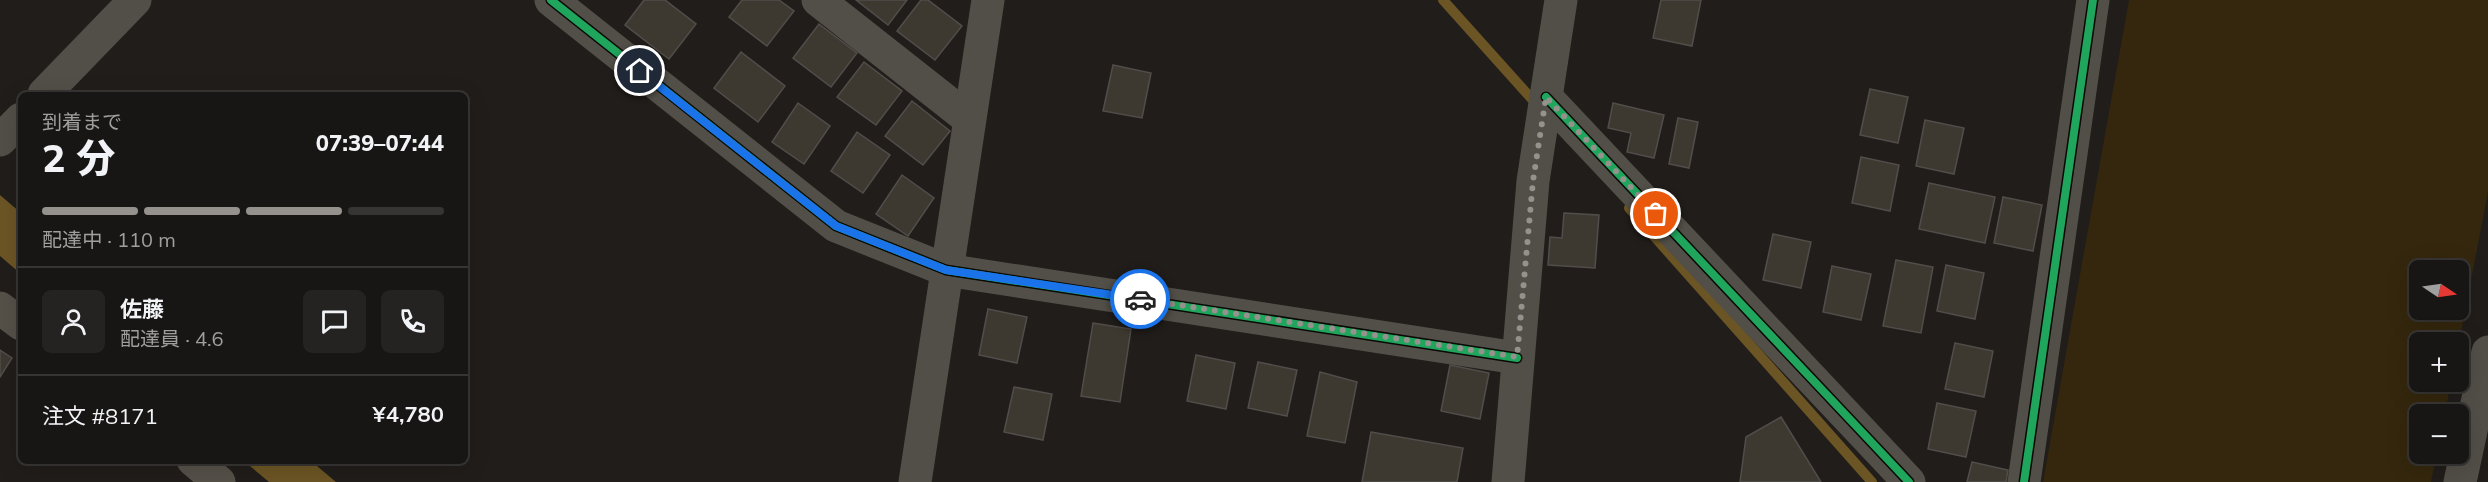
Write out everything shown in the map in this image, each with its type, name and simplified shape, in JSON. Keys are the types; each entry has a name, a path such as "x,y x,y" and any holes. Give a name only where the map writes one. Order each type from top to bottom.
{"main road":[{"path":"0,308 18,322"},
{"path":"198,464 219,482"}],"street":[{"path":"46,92 135,0"},
{"path":"551,0 836,226 946,270 1517,357"},
{"path":"819,0 969,119"},
{"path":"915,482 988,0"},
{"path":"1508,482 1533,181 1561,0"},
{"path":"2024,482 2093,0"},
{"path":"1546,97 1910,482"},
{"path":"0,140 18,122"},
{"path":"2460,482 2488,352"}],"shaded area":[{"path":"2129,0 2488,0 2488,192 2469,291 2469,260 2409,260 2409,320 2463,320 2461,332 2409,332 2409,392 2449,392 2447,404 2409,404 2409,464 2435,464 2431,482 2043,482"},
{"path":"0,195 18,210 18,271 0,256"},
{"path":"248,464 315,464 336,482 269,482"}],"building":[{"path":"644,0 665,0 696,24 669,59 625,25"},
{"path":"742,0 779,0 794,11 767,46 729,17"},
{"path":"856,0 907,0 888,25"},
{"path":"921,0 928,0 962,26 935,60 897,31"},
{"path":"1661,0 1701,0 1692,46 1653,38"},
{"path":"819,24 857,53 831,87 793,58"},
{"path":"741,52 785,86 758,122 714,88"},
{"path":"864,62 902,91 876,125 837,97"},
{"path":"1113,65 1151,73 1142,118 1103,111"},
{"path":"1870,89 1908,97 1898,143 1860,135"},
{"path":"912,101 950,131 923,165 885,136"},
{"path":"798,103 830,126 804,164 772,142"},
{"path":"1613,103 1664,115 1654,158 1627,152 1631,133 1608,128"},
{"path":"1678,118 1698,122 1689,168 1669,164"},
{"path":"1925,120 1964,128 1954,174 1916,166"},
{"path":"857,132 890,155 863,193 831,171"},
{"path":"1861,157 1899,165 1890,211 1852,203"},
{"path":"902,175 934,198 908,236 876,214"},
{"path":"1929,183 1995,197 1985,243 1919,229"},
{"path":"2003,197 2042,205 2033,251 1994,243"},
{"path":"1564,213 1599,215 1595,268 1548,265 1550,237 1562,238"},
{"path":"1773,234 1811,242 1801,288 1763,280"},
{"path":"1896,260 1933,267 1921,333 1883,326"},
{"path":"1946,265 1984,273 1975,319 1937,311"},
{"path":"1832,266 1871,274 1861,320 1823,312"},
{"path":"988,309 1027,317 1017,363 979,355"},
{"path":"1093,323 1131,329 1120,402 1081,396"},
{"path":"1955,343 1993,351 1984,397 1945,389"},
{"path":"0,350 12,358 0,377"},
{"path":"1196,355 1235,363 1226,409 1187,401"},
{"path":"1258,362 1297,370 1287,416 1248,408"},
{"path":"1450,365 1489,373 1480,419 1441,411"},
{"path":"1320,372 1357,382 1345,443 1307,436"},
{"path":"1014,387 1052,394 1043,440 1004,432"},
{"path":"1937,403 1976,411 1966,457 1928,449"},
{"path":"1781,417 1821,482 1740,482 1746,437"},
{"path":"1371,432 1463,448 1457,482 1362,482"},
{"path":"1972,462 2008,470 2006,482 1967,482"}],"waterway":[{"path":"1443,0 1539,107"},
{"path":"1629,208 1872,482"}],"cycle path":[{"path":"551,0 836,226 946,270 1517,358"},
{"path":"2024,482 2093,0"},
{"path":"1546,97 1909,482"}],"way so far":[{"path":"1140,299 1517,357 1533,181 1546,97 1656,214"}],"route":[{"path":"640,71 836,226 946,270 1140,299"}]}
